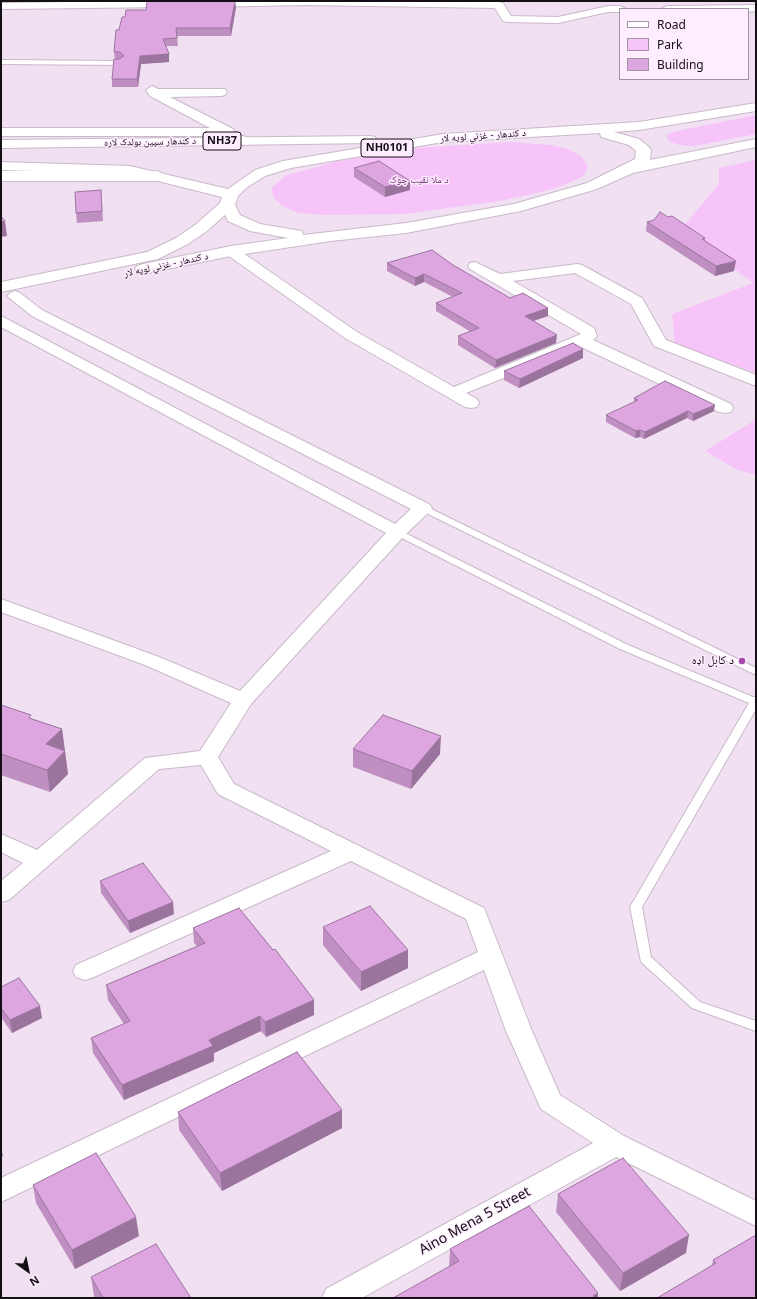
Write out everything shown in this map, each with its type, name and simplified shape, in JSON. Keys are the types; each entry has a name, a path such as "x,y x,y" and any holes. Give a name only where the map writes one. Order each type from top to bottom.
{"main road":[{"name":"د کندهار - غزني لويه لار","path":"1,287 152,256 182,242 229,200 241,185 260,173 288,164 443,138 639,126 756,107"},
{"name":"NH0101","path":"564,131 595,132 619,136 634,142 644,150 642,160 629,169"},
{"path":"1,132 228,132 227,137 245,141"},
{"name":"د کندهار سپین بولدک لاره","path":"1,144 443,138"},
{"name":"د کندهار - غزني لويه لار","path":"8,298 231,251 331,236 406,228 516,208 592,186 629,169 756,143"},
{"path":"1,166 130,170 157,176 229,200"},
{"path":"1,176 157,176"},
{"name":"د کندهار - غزني لويه لار","path":"229,200 234,218 256,228 289,234 331,236"}],"street":[{"path":"200,4 304,2 499,5 507,19 558,20 608,9 619,9"},
{"path":"1,6 31,3 184,4"},
{"path":"221,92 153,91 228,132"},
{"path":"231,251 351,335 471,403"},
{"path":"453,393 581,341 589,336 588,331 475,266"},
{"path":"498,279 577,268 638,301 660,343 756,381"},
{"path":"8,298 423,508 397,532 243,700 207,757"},
{"path":"1,321 397,532"},
{"path":"581,341 725,408"},
{"path":"1,605 152,661 243,700"},
{"path":"207,757 226,789 476,914 519,1031 550,1102 615,1144 756,1214"},
{"path":"1,894 153,763 207,757"},
{"path":"1,842 39,861"},
{"path":"85,971 352,852"},
{"path":"1,1190 492,956"},
{"name":"Aino Mena 5 Street","path":"336,1298 615,1144"}],"lane":[{"path":"1,62 120,63"},
{"path":"423,508 756,672"},
{"path":"397,532 624,647 755,701 636,907 646,959 696,1005 756,1026"}],"green space":[{"path":"756,115 756,134 695,146 679,145 669,141 666,135 673,132"},
{"name":"د ملا نقيب چوک","path":"509,142 552,145 570,150 581,156 588,166 584,176 564,185 545,191 500,201 404,214 324,215 299,213 282,206 274,198 271,188 286,175 339,161 418,148"},
{"path":"756,160 756,373 675,344 672,314 753,283 682,228 719,184 719,168"},
{"path":"755,420 756,475 736,469 705,451"}],"building":[{"path":"147,1 235,1 230,28 176,28 177,38 163,39 169,54 140,56 137,79 112,79 114,59 119,59 124,56 120,52 114,52 116,30 119,30 122,17 125,17 126,10 146,10"},
{"path":"379,161 410,181 385,187 354,168"},
{"path":"101,190 102,211 76,213 75,192"},
{"path":"660,212 668,217 672,216 705,238 702,239 736,261 716,266 647,222 654,220"},
{"path":"1,216 5,221 1,222"},
{"path":"432,250 453,265 510,298 523,293 548,308 525,316 557,335 496,360 458,336 479,328 436,303 462,293 424,274 415,278 387,263"},
{"path":"573,343 583,349 520,379 504,371"},
{"path":"665,381 715,405 693,414 688,411 645,432 640,430 636,431 606,415 638,400 634,398"},
{"path":"1,705 31,715 29,718 62,729 46,744 65,751 47,770 1,754"},
{"path":"383,715 441,736 412,771 353,749"},
{"path":"143,863 173,902 128,921 100,881"},
{"path":"370,906 408,950 361,972 323,927"},
{"path":"239,908 273,950 275,949 314,1000 265,1022 260,1016 209,1040 213,1046 122,1085 91,1038 130,1021 106,985 205,943 193,928"},
{"path":"19,978 40,1006 10,1020 1,1008 1,987"},
{"path":"297,1052 342,1110 220,1173 178,1112"},
{"path":"96,1153 136,1217 72,1250 33,1185"},
{"path":"623,1158 689,1235 623,1273 558,1194"},
{"path":"529,1206 598,1293 593,1296 595,1298 393,1298 459,1261 450,1249"},
{"path":"756,1235 756,1298 657,1298 716,1263 713,1260"},
{"path":"156,1244 191,1298 103,1298 91,1277"}],"place":[{"name":"د کابل اډه","path":"742,661"}]}
